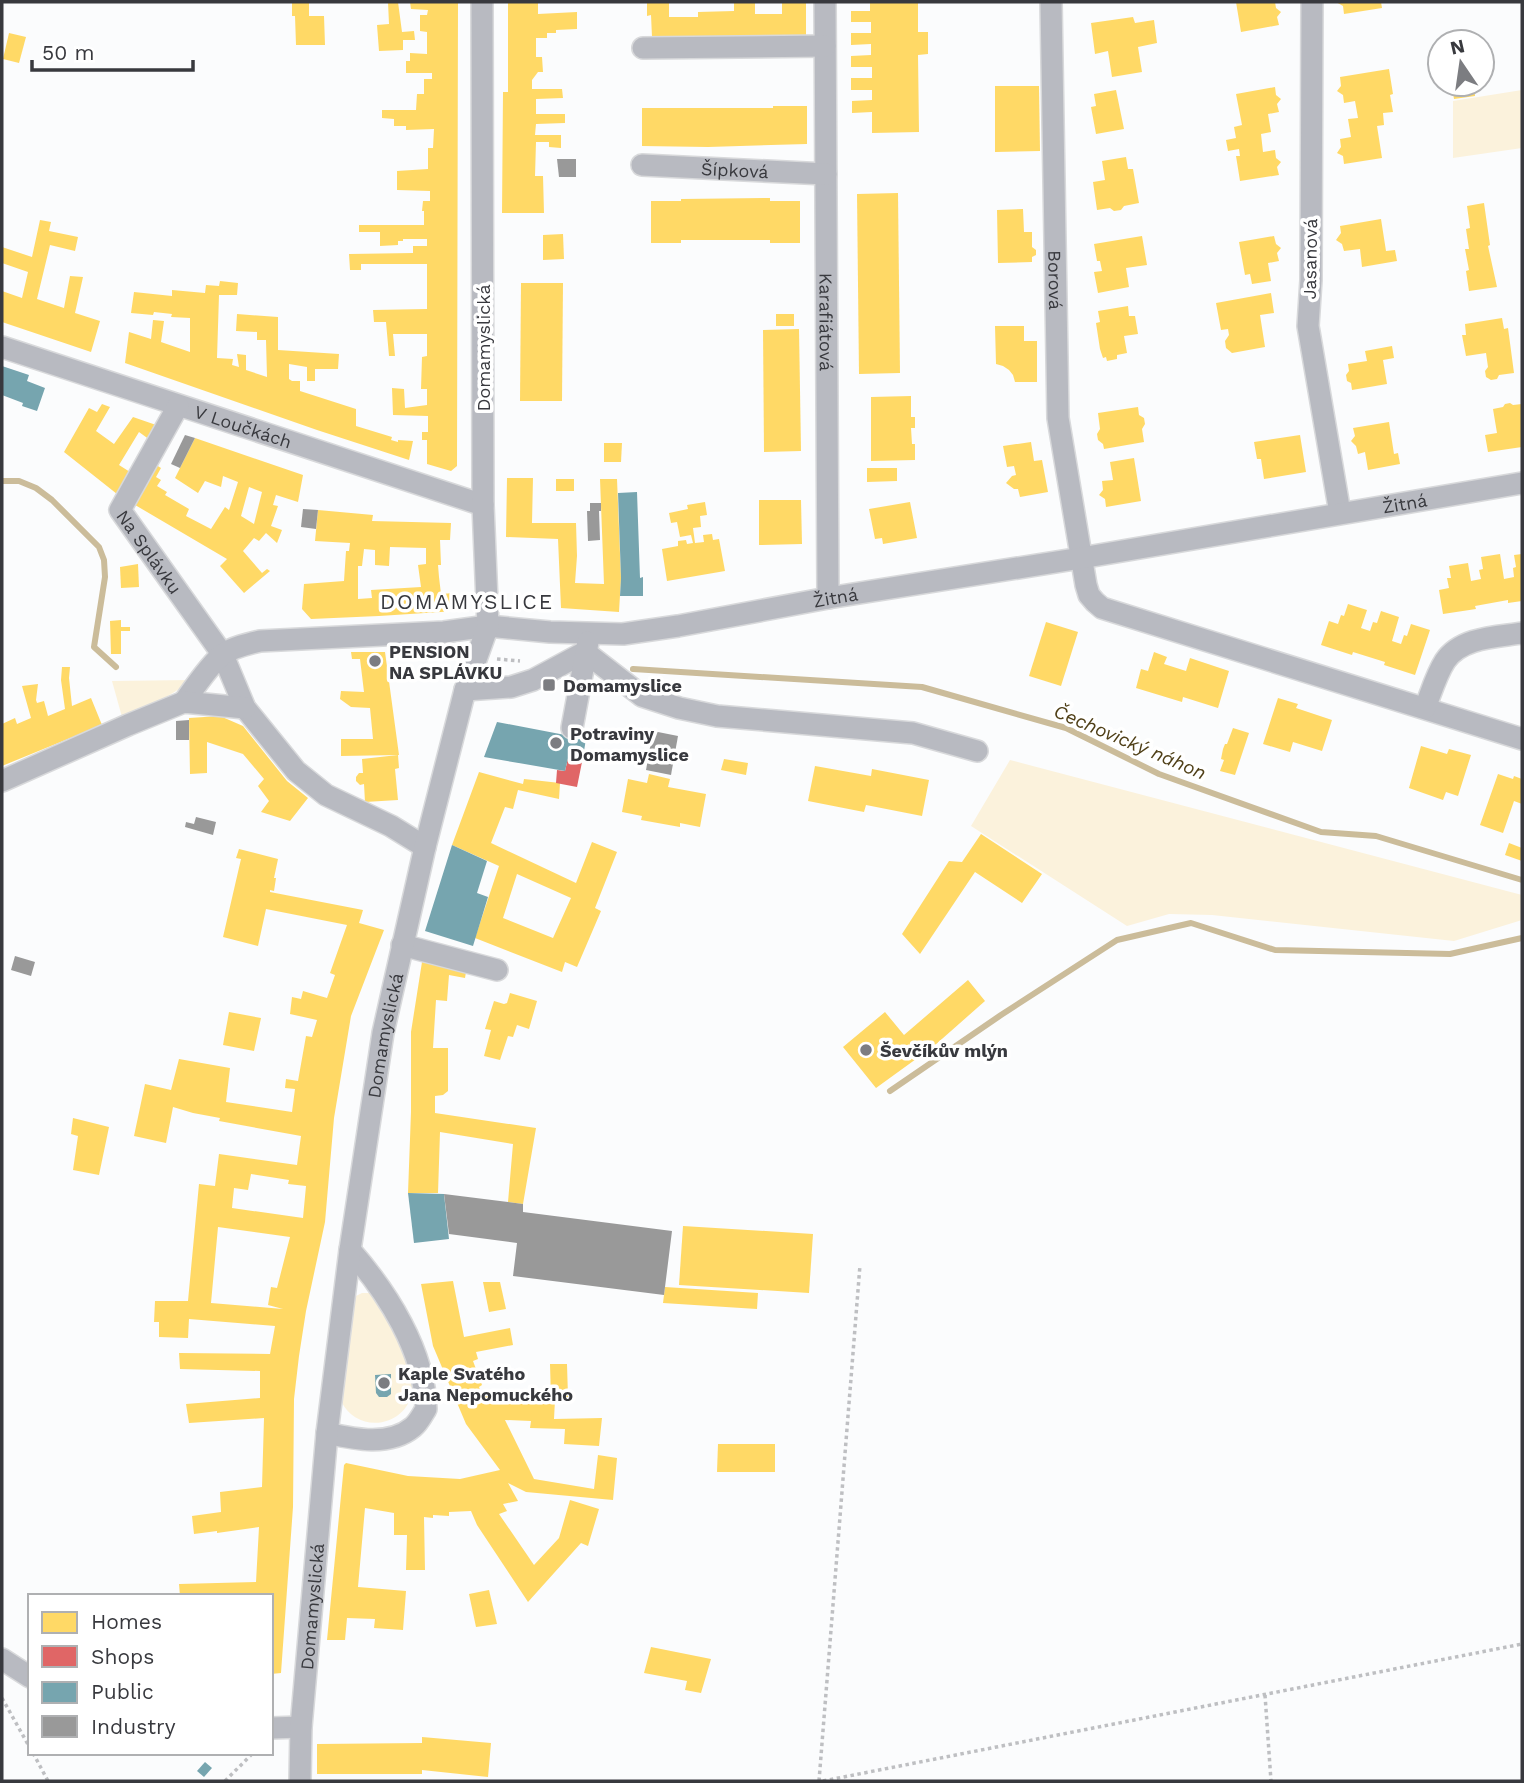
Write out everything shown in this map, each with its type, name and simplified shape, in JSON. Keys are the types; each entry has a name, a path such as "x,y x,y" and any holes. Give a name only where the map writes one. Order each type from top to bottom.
{"street":[{"name":"Domamyslická","path":"300,1781 301,1727 327,1433 350,1250 383,1032 425,847 465,691 488,626 483,505 482,2"},
{"name":"Karafiátová","path":"825,2 828,598"},
{"name":"Borová","path":"1051,2 1058,418 1081,558"},
{"name":"Jasanová","path":"1312,2 1311,280 1308,326 1340,513"},
{"path":"643,48 825,46"},
{"name":"Šípková","path":"642,165 826,174"},
{"name":"V Loučkách","path":"2,347 483,505"},
{"name":"Na Splávku","path":"178,406 120,510 223,655 245,708 296,771 326,795 391,826 425,847"},
{"name":"Žitná","path":"488,626 550,632 587,642 828,598 1081,558 1522,482"},
{"path":"1081,558 1088,595 1102,608 1522,739"},
{"path":"184,702 223,655 260,641 444,632 488,626"},
{"path":"1425,708 1441,668 1455,651 1481,639 1522,632"},
{"path":"465,691 511,687 548,673 587,642"},
{"path":"572,727 587,642"},
{"path":"587,642 642,696 680,708 717,716 913,733 977,751"},
{"path":"2,781 184,702 245,708"},
{"path":"402,945 497,970"},
{"path":"327,1433 368,1439 391,1438 413,1427 426,1409 423,1381 402,1326 386,1295 350,1250"},
{"path":"2,1659 28,1676"},
{"path":"273,1728 301,1727"}],"path":[{"path":"476,657 526,661"},
{"path":"860,1265 821,1781 1522,1644"},
{"path":"1265,1695 1271,1781"},
{"path":"2,1698 28,1744"},
{"path":"34,1755 48,1781"},
{"path":"225,1781 251,1755"}],"shaded area":[{"path":"1522,90 1522,148 1453,158 1453,101 1496,98 1496,94"},
{"path":"191,680 167,697 122,717 112,681"},
{"path":"1010,760 1522,895 1522,920 1454,941 1212,915 1169,914 1127,926 971,826"},
{"path":"362,1293 369,1293 376,1298 402,1342 413,1384 411,1398 404,1409 384,1422 360,1420 349,1413 341,1401 352,1302"}],"building: Homes":[{"path":"292,2 309,2 309,16 324,16 325,45 296,45"},
{"path":"388,2 398,2 402,32 414,31 415,40 403,40 403,50 379,51 377,25 389,24"},
{"path":"410,2 458,2 457,466 451,471 427,464 427,440 422,440 422,432 428,432 428,416 393,415 392,388 404,389 405,408 427,405 427,389 421,389 422,357 427,356 427,334 393,334 395,356 389,356 386,322 374,322 373,310 427,309 427,264 361,264 361,270 350,270 349,254 413,253 413,246 427,246 427,239 403,239 398,241 398,245 380,246 380,232 359,232 359,225 424,225 423,201 430,201 430,191 397,190 397,171 428,169 428,148 433,148 434,129 406,130 406,126 394,126 394,119 382,118 382,110 416,110 417,94 424,94 424,79 432,79 432,73 406,73 406,61 410,61 410,53 427,54 427,32 420,31 420,15 427,15 428,10 411,9"},
{"path":"508,2 538,2 538,14 577,12 577,29 556,30 556,33 547,33 547,38 536,38 536,57 542,57 543,72 538,72 532,80 532,89 562,89 563,98 536,99 536,114 565,114 565,123 536,124 535,135 561,135 561,148 549,147 549,142 536,142 535,176 543,176 544,213 502,213 503,92 508,92"},
{"path":"647,2 669,2 669,17 698,17 698,12 734,11 734,2 755,2 755,14 782,14 782,2 806,2 806,35 652,37 651,15 647,16"},
{"path":"870,2 918,2 918,32 928,32 928,54 918,55 919,132 872,133 872,112 852,113 852,101 872,100 872,90 851,90 851,78 872,78 872,67 851,67 851,56 871,55 871,44 851,45 851,33 871,33 871,22 851,22 851,11 870,11"},
{"path":"1236,2 1275,2 1276,8 1281,12 1277,17 1279,25 1241,32"},
{"path":"1336,2 1381,2 1382,8 1344,14 1343,6"},
{"path":"1133,17 1135,23 1154,20 1157,43 1138,47 1142,72 1112,77 1108,51 1095,54 1091,23"},
{"path":"9,33 26,37 19,63 3,59"},
{"path":"1389,69 1393,112 1383,113 1384,125 1377,126 1382,158 1344,164 1343,156 1337,153 1341,147 1340,139 1351,137 1348,119 1358,118 1355,101 1344,103 1343,95 1337,91 1341,86 1340,77"},
{"path":"995,86 1039,86 1040,151 995,152"},
{"path":"1275,87 1276,95 1281,99 1277,104 1279,112 1268,114 1271,132 1261,134 1263,152 1275,150 1276,158 1281,162 1277,167 1279,175 1240,181 1236,156 1240,156 1239,149 1228,151 1226,140 1236,138 1234,127 1242,125 1236,94"},
{"path":"1116,90 1124,129 1096,134 1091,107 1096,106 1094,94"},
{"path":"807,106 807,144 642,146 642,108"},
{"path":"1126,157 1128,169 1133,169 1139,203 1124,206 1121,210 1097,210 1093,182 1105,180 1102,161"},
{"path":"898,193 900,373 859,374 857,194"},
{"path":"770,198 770,201 800,201 800,243 770,243 770,240 681,240 681,243 651,243 651,201"},
{"path":"1484,203 1488,246 1497,287 1469,291 1465,249 1469,249 1466,229 1470,228 1467,206"},
{"path":"1023,209 1024,232 1032,232 1032,247 1036,250 1036,255 1032,257 1032,262 998,263 997,210"},
{"path":"1381,219 1386,251 1395,250 1397,261 1362,267 1360,249 1344,251 1342,244 1336,240 1341,233 1340,226"},
{"path":"40,220 51,222 49,231 78,237 75,251 50,245 37,299 64,308 70,276 83,277 75,313 100,321 91,352 2,322 2,291 22,298 28,272 2,263 2,247 32,257"},
{"path":"563,234 564,259 543,260 543,235"},
{"path":"1142,236 1147,265 1126,268 1129,287 1098,293 1094,272 1102,271 1094,244"},
{"path":"1274,236 1276,244 1281,248 1277,253 1279,261 1268,263 1271,281 1252,284 1250,274 1245,275 1239,242"},
{"path":"220,281 238,283 237,295 219,295 217,358 233,359 232,365 239,367 237,354 246,355 246,370 267,377 266,340 257,340 257,332 236,331 237,314 278,317 278,350 339,354 338,369 315,369 315,381 307,381 307,367 289,364 289,379 300,381 300,391 356,409 356,426 392,437 391,440 398,442 413,441 409,460 125,363 129,332 151,339 153,320 164,321 161,342 190,352 190,318 171,317 172,314 154,312 153,315 131,313 134,292 172,296 172,290 205,293 206,285 219,286"},
{"path":"521,283 563,283 562,401 520,401"},
{"path":"1271,293 1274,313 1260,315 1265,347 1232,353 1226,348 1228,329 1221,330 1216,303"},
{"path":"1128,306 1129,316 1135,316 1138,334 1124,336 1127,353 1107,361 1100,349 1096,323 1100,322 1098,311"},
{"path":"776,314 794,314 794,326 776,326"},
{"path":"1502,318 1504,329 1508,328 1514,373 1499,375 1497,379 1491,380 1486,377 1486,353 1466,356 1462,335 1466,335 1465,324"},
{"path":"995,326 1024,326 1024,341 1037,341 1037,382 1015,382 1009,370 996,364"},
{"path":"799,329 801,451 764,452 763,330"},
{"path":"1392,346 1394,358 1383,360 1387,384 1352,390 1346,375 1349,371 1348,364 1367,361 1365,351"},
{"path":"911,396 911,417 915,417 915,428 911,428 915,460 871,461 871,397"},
{"path":"1510,403 1522,404 1522,447 1488,452 1485,435 1497,433 1493,409"},
{"path":"102,404 110,407 96,431 114,444 133,417 159,426 150,440 139,432 119,465 130,472 117,494 64,452 89,408 97,412"},
{"path":"1138,407 1139,415 1144,418 1144,442 1104,449 1097,434 1100,429 1098,413"},
{"path":"1389,422 1394,454 1398,453 1400,464 1368,470 1365,452 1358,454 1351,441 1355,436 1353,428"},
{"path":"1300,435 1306,472 1264,479 1261,459 1257,459 1254,442"},
{"path":"195,438 303,475 298,502 276,495 273,505 278,506 271,526 282,530 277,543 266,533 259,541 254,538 243,551 262,573 267,569 270,571 244,593 220,566 227,559 130,502 153,463 161,468 156,477 161,480 157,486 167,492 165,495 189,509 186,516 211,529 225,507 229,510 238,482 223,476 221,487 205,481 198,493 175,478","holes":["249,487 262,492 254,524 241,516"]},
{"path":"1031,442 1034,461 1042,460 1048,492 1020,497 1018,489 1006,483 1016,475 1014,466 1007,467 1003,446"},
{"path":"604,443 622,443 621,462 604,462"},
{"path":"1134,458 1141,501 1106,507 1105,499 1099,495 1103,490 1102,481 1113,480 1110,462"},
{"path":"867,468 897,468 897,481 867,482"},
{"path":"507,478 533,478 532,523 576,523 575,583 604,584 600,479 617,479 621,578 619,612 561,608 558,539 506,537"},
{"path":"556,479 574,479 574,491 556,491"},
{"path":"759,500 801,500 802,544 759,545"},
{"path":"705,502 707,515 700,516 701,527 693,528 695,543 704,542 703,535 712,534 713,540 719,539 725,571 667,581 662,549 678,546 678,541 693,543 691,535 680,537 677,522 671,523 669,513 688,509 687,505"},
{"path":"910,502 917,538 883,544 882,538 875,539 869,509"},
{"path":"318,510 373,515 372,521 451,523 450,540 440,540 441,565 438,565 441,594 454,593 456,611 311,619 302,609 304,584 344,581 346,551 349,551 350,543 315,541","holes":["390,547 426,548 426,564 418,565 421,587 371,590 372,598 358,599 358,566 362,566 364,549 375,550 375,565 389,566"]},
{"path":"1500,554 1504,579 1514,577 1514,555 1522,554 1522,601 1508,603 1508,600 1443,614 1439,590 1449,588 1449,566 1468,563 1471,581 1481,579 1481,557"},
{"path":"138,564 139,587 121,588 120,567"},
{"path":"1348,604 1367,610 1361,628 1370,631 1373,622 1377,623 1381,611 1399,617 1392,641 1401,644 1411,624 1430,630 1415,675 1384,665 1385,662 1321,645 1329,621 1338,624"},
{"path":"121,620 121,627 130,627 130,631 121,631 121,654 111,654 110,621"},
{"path":"1046,622 1078,632 1061,686 1029,676"},
{"path":"351,652 385,652 399,755 341,756 341,739 373,739 370,708 351,707 340,699 341,691 364,692 360,659 352,659"},
{"path":"1154,652 1167,657 1164,664 1186,671 1190,658 1229,671 1218,708 1183,697 1182,702 1136,688 1141,669 1148,671"},
{"path":"62,667 70,667 72,706 91,698 102,725 2,766 2,724 15,718 17,724 31,718 22,686 38,684 36,700 37,703 44,701 48,716 65,709"},
{"path":"1278,698 1298,704 1296,708 1332,720 1322,751 1293,742 1290,752 1263,744"},
{"path":"220,716 243,726 287,781 308,798 290,821 261,812 269,801 258,786 264,779 243,754 207,742 207,773 190,774 189,718"},
{"path":"1233,728 1249,733 1235,775 1220,771 1224,760 1221,759 1223,749"},
{"path":"1421,746 1447,754 1449,749 1471,755 1458,796 1446,792 1443,800 1409,788"},
{"path":"398,755 399,768 395,769 398,800 365,802 364,784 360,785 356,781 359,773 363,773 362,759"},
{"path":"724,759 748,763 746,775 721,770"},
{"path":"815,766 871,776 872,769 929,780 922,816 866,805 864,812 808,801"},
{"path":"479,772 523,784 524,779 560,783 559,799 518,790 513,809 505,807 491,843 576,883 592,842 617,852 595,908 601,911 577,967 565,962 562,972 475,938 499,866 452,845","holes":["517,874 571,898 553,938 503,918"]},
{"path":"649,774 670,779 668,787 706,794 700,827 680,823 680,827 641,820 642,816 622,812 628,779 647,783"},
{"path":"1498,774 1522,779 1522,804 1514,801 1503,833 1480,825"},
{"path":"981,834 1042,874 1022,903 975,872 920,954 902,934 949,861 962,862"},
{"path":"1509,843 1522,848 1522,861 1505,855"},
{"path":"239,849 278,859 274,891 270,892 363,910 359,923 384,930 351,1016 334,1118 325,1222 306,1311 294,1399 293,1507 281,1673 273,1674 273,1594 180,1594 179,1584 256,1582 259,1527 194,1534 192,1516 221,1512 220,1492 262,1487 264,1418 189,1423 186,1404 260,1398 260,1371 180,1369 179,1353 270,1354 275,1326 189,1319 188,1338 159,1337 159,1322 154,1322 155,1301 188,1301 199,1184 215,1186 219,1154 297,1165 301,1136 219,1121 220,1118 173,1107 166,1143 134,1136 145,1084 171,1090 179,1059 230,1068 226,1102 292,1112 295,1089 285,1088 286,1079 298,1081 306,1036 312,1037 317,1020 290,1014 292,997 301,999 303,991 327,998 335,975 330,973 347,925 266,909 258,946 223,937 241,859 236,858","holes":["251,1174 289,1180 288,1184 306,1186 303,1218 232,1208 234,1188 248,1190","218,1227 290,1237 277,1288 271,1287 268,1305 283,1309 211,1303"]},
{"path":"422,962 466,972 465,978 449,975 447,1001 436,1000 433,1048 448,1048 448,1091 435,1096 435,1113 536,1128 523,1204 508,1202 513,1144 440,1132 438,1193 408,1193 411,1032"},
{"path":"968,980 985,1001 934,1046 876,1088 843,1047 885,1012 904,1035"},
{"path":"510,993 537,1001 529,1029 517,1025 513,1037 508,1036 500,1060 484,1056 491,1030 485,1029 494,1001 507,1003"},
{"path":"229,1012 261,1018 254,1051 223,1045"},
{"path":"73,1118 109,1127 99,1175 73,1170 78,1136 71,1134"},
{"path":"683,1226 813,1234 809,1293 679,1285"},
{"path":"453,1281 464,1337 510,1328 513,1345 476,1352 478,1359 473,1361 482,1385 479,1387 482,1397 514,1393 515,1399 555,1400 554,1419 602,1418 599,1446 564,1444 565,1429 530,1428 531,1421 505,1420 534,1479 594,1489 598,1455 617,1458 613,1500 526,1492 508,1483 518,1501 503,1504 507,1511 499,1514 534,1565 559,1538 570,1500 599,1509 588,1546 581,1543 528,1602 477,1525 471,1511 449,1512 449,1516 424,1517 425,1570 406,1570 407,1535 394,1535 394,1513 365,1508 358,1587 406,1591 403,1630 374,1628 375,1619 347,1618 345,1640 327,1640 346,1463 408,1476 460,1479 500,1470 466,1424 433,1346 421,1284"},
{"path":"483,1282 500,1282 506,1309 489,1312"},
{"path":"665,1287 758,1293 757,1309 663,1303"},
{"path":"550,1364 567,1364 568,1397 551,1398"},
{"path":"718,1444 775,1444 775,1472 717,1472"},
{"path":"489,1590 497,1624 476,1627 469,1594"},
{"path":"651,1647 711,1659 701,1693 685,1690 687,1681 644,1673"},
{"path":"422,1737 491,1743 488,1777 422,1770 422,1774 317,1774 317,1744 422,1743"}],"building: Shops":[{"path":"569,754 583,757 577,787 556,783 557,770 565,771"}],"building: Public":[{"path":"2,366 29,375 27,381 45,388 37,411 2,395"},
{"path":"637,492 643,596 620,596 618,493"},
{"path":"497,722 586,739 583,757 569,754 565,771 484,757"},
{"path":"452,845 487,861 477,893 488,897 473,946 425,931"},
{"path":"408,1193 444,1194 449,1239 414,1243"},
{"name":"Kaple Svatého Jana Nepomuckého","path":"391,1374 391,1394 379,1397 376,1393 375,1375"},
{"path":"205,1762 212,1768 204,1777 197,1771"}],"building: Industry":[{"path":"557,159 576,159 576,177 559,177"},
{"path":"185,435 195,438 180,468 171,464"},
{"path":"590,503 601,503 600,540 588,541 587,511 590,511"},
{"path":"303,509 318,510 316,529 301,527"},
{"path":"189,720 189,740 176,740 176,721"},
{"path":"653,731 678,736 671,775 646,770"},
{"path":"196,817 216,822 213,835 185,827 186,822 194,824"},
{"path":"15,956 35,962 31,976 11,970"},
{"path":"444,1194 523,1204 523,1212 672,1231 664,1295 513,1276 517,1243 449,1234"}],"waterway":[{"name":"Čechovický náhon","path":"2,481 19,481 36,488 52,500 99,547 104,560 105,577 94,647 116,667"},
{"name":"Čechovický náhon","path":"633,669 922,687 1066,728 1159,774 1321,832 1376,836 1522,880"},
{"path":"890,1091 1117,940 1191,923 1275,950 1450,954 1522,938"}],"place":[{"name":"PENSION NA SPLÁVKU","path":"375,661"},
{"name":"Domamyslice","path":"549,685"},
{"name":"Potraviny Domamyslice","path":"556,743"},
{"name":"Ševčíkův mlýn","path":"866,1050"},
{"name":"Kaple Svatého Jana Nepomuckého","path":"384,1383"}],"district":[{"name":"DOMAMYSLICE","path":"467,601"}]}
